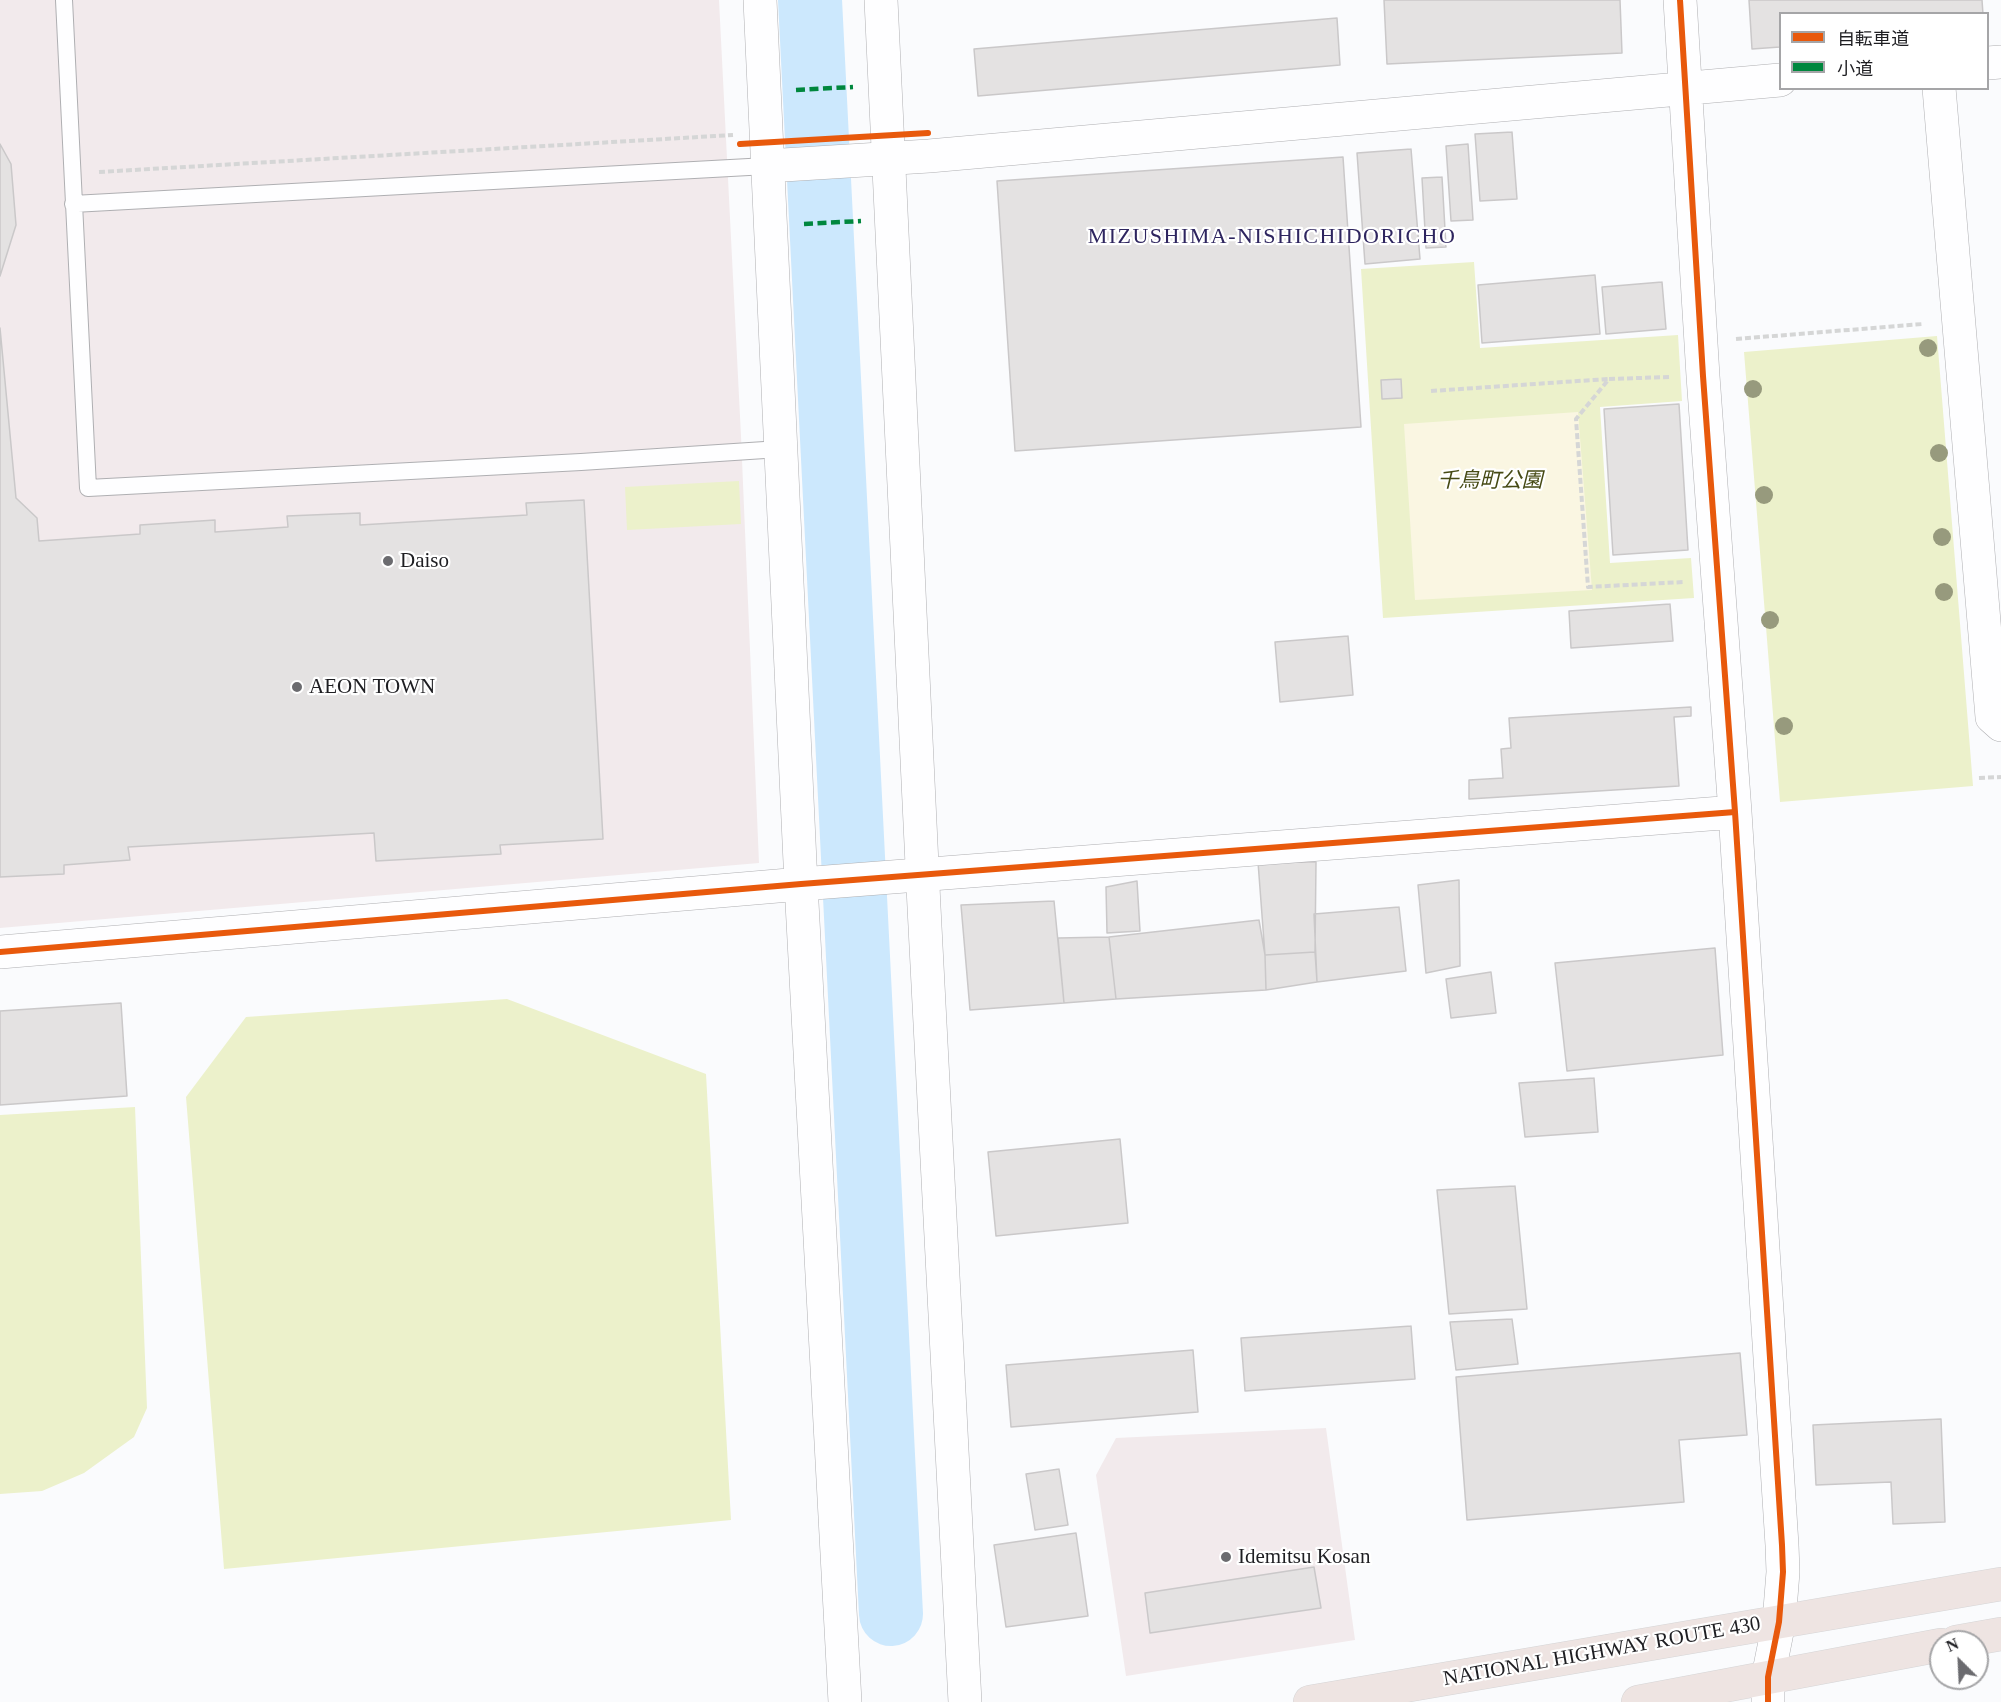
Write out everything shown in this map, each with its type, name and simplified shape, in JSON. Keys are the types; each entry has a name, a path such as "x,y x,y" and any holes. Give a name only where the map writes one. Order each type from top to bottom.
{"highway":[{"name":"NATIONAL HIGHWAY ROUTE 430","path":"1310,1702 2001,1584"},
{"path":"1638,1702 1768,1690 1929,1647"}],"street":[{"path":"760,0 801,884 845,1702"},
{"path":"881,0 922,875 965,1702"},
{"path":"1680,0 1703,376 1735,812 1782,1545 1783,1572 1779,1622 1768,1690"},
{"path":"767,166 889,159 1779,80"},
{"path":"1939,90 1992,717 2001,725"},
{"path":"0,952 837,881 1735,812"}],"lane":[{"path":"64,0 88,488 780,449"},
{"path":"73,204 767,166"}],"path":[{"path":"72,174 740,134"},
{"path":"1732,340 1930,323"},
{"path":"1431,391 1609,379 1703,376"},
{"path":"1609,379 1576,419 1588,587 1718,580"},
{"path":"1979,778 2001,777"}],"shaded area":[{"path":"0,0 719,0 759,863 0,928"},
{"name":"Idemitsu Kosan","path":"1326,1428 1355,1640 1126,1676 1096,1475 1116,1438"}],"green space":[{"name":"千鳥町公園","path":"1474,262 1480,348 1678,335 1682,401 1600,407 1610,563 1691,558 1694,598 1383,618 1361,269"},
{"path":"1937,336 1973,786 1780,802 1744,352"},
{"path":"739,481 741,524 627,530 625,487"},
{"path":"507,999 706,1074 731,1520 224,1569 186,1097 246,1017"},
{"path":"135,1107 147,1408 134,1437 84,1473 42,1491 0,1494 0,1115"}],"sand":[{"path":"1578,412 1592,590 1415,600 1404,424"}],"building":[{"path":"1384,0 1620,0 1622,53 1387,64"},
{"path":"1749,0 1982,0 1983,12 1779,12 1779,47 1752,49"},
{"path":"1337,18 1340,65 978,96 974,49"},
{"path":"1512,132 1517,199 1480,201 1475,134"},
{"path":"0,144 11,164 16,225 0,276"},
{"path":"1468,144 1473,220 1451,221 1446,146"},
{"path":"1411,149 1420,259 1365,264 1357,153"},
{"path":"1343,157 1361,427 1015,451 997,181"},
{"path":"1442,177 1446,247 1426,248 1422,178"},
{"path":"1595,275 1600,334 1482,343 1478,285"},
{"path":"1662,282 1666,329 1606,334 1602,287"},
{"name":"AEON TOWN","path":"0,328 16,498 37,518 39,541 140,534 140,525 215,520 215,532 288,527 287,516 360,513 360,525 527,515 526,503 584,500 603,839 500,845 501,854 376,861 374,833 128,847 130,860 64,865 64,874 0,877"},
{"path":"1401,379 1402,398 1382,399 1381,380"},
{"path":"1679,404 1688,550 1613,555 1604,409"},
{"path":"1670,604 1673,641 1571,648 1569,611"},
{"path":"1348,636 1353,695 1280,702 1275,642"},
{"path":"1691,707 1691,716 1674,717 1679,786 1469,799 1469,780 1503,778 1501,749 1511,748 1509,718"},
{"path":"1258,862 1316,862 1315,952 1265,955"},
{"path":"1459,880 1460,966 1426,973 1418,885"},
{"path":"1137,881 1140,931 1107,933 1106,887"},
{"path":"1054,901 1064,1003 970,1010 961,905"},
{"path":"1399,907 1406,971 1317,982 1314,914"},
{"path":"1259,920 1265,955 1266,990 1116,999 1109,937"},
{"path":"1109,937 1116,999 1064,1003 1058,938"},
{"path":"1715,948 1723,1055 1567,1071 1555,963"},
{"path":"1315,952 1317,982 1266,990 1265,955"},
{"path":"1491,972 1496,1013 1451,1018 1446,979"},
{"path":"121,1003 127,1096 0,1105 0,1011"},
{"path":"1594,1078 1598,1132 1525,1137 1519,1083"},
{"path":"1120,1139 1128,1223 996,1236 988,1152"},
{"path":"1515,1186 1527,1309 1449,1314 1437,1190"},
{"path":"1512,1319 1518,1364 1456,1370 1450,1322"},
{"path":"1411,1326 1415,1379 1245,1391 1241,1338"},
{"path":"1193,1350 1198,1412 1011,1427 1006,1365"},
{"path":"1740,1353 1747,1435 1679,1440 1684,1502 1467,1520 1456,1377"},
{"path":"1941,1419 1945,1522 1893,1524 1891,1482 1816,1485 1813,1425"},
{"path":"1059,1469 1068,1525 1035,1530 1026,1474"},
{"path":"1076,1533 1088,1616 1006,1627 994,1545"},
{"path":"1314,1567 1321,1608 1150,1633 1145,1593"}],"waterway":[{"path":"810,0 891,1614"},
{"path":"833,0 910,1615"}],"marked path":[{"path":"796,90 853,87"},
{"path":"804,224 861,221"}],"cycle path":[{"path":"1680,0 1703,376 1735,812 1782,1545 1783,1572 1779,1622 1768,1677 1768,1702"},
{"path":"740,144 928,133"},
{"path":"0,952 801,884 1735,812"}],"place":[{"name":"Daiso","path":"388,561"},
{"name":"AEON TOWN","path":"297,687"},
{"name":"Idemitsu Kosan","path":"1226,1557"}],"district":[{"name":"MIZUSHIMA-NISHICHIDORICHO","path":"1272,237"}]}
